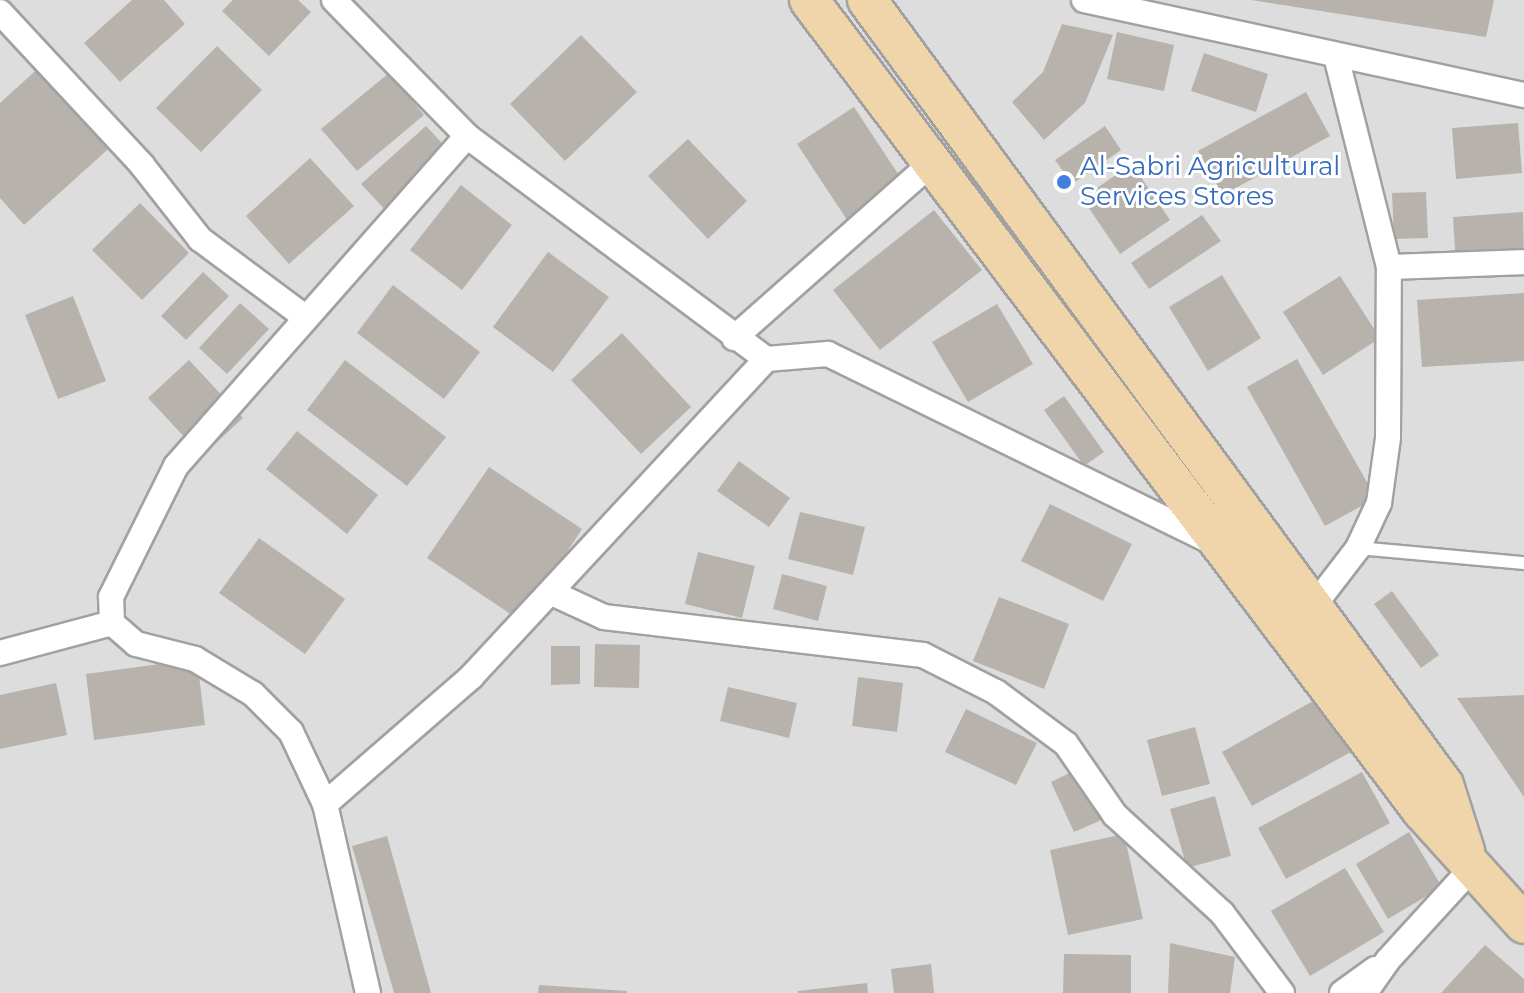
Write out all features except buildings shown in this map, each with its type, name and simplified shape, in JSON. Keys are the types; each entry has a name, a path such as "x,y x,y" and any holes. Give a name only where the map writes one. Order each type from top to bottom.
{"main road":[{"path":"809,0 1471,869 1524,924"},
{"path":"867,0 1444,785 1471,869"}],"street":[{"path":"334,0 467,136 766,359 828,354 1225,549"},
{"path":"1084,0 1524,95"},
{"path":"0,12 142,165 200,239 305,317"},
{"path":"1312,608 1358,548 1379,503 1388,438 1389,267 1336,56"},
{"path":"368,993 325,804 291,732 253,694 195,659 136,644 112,623 111,597 176,466 467,136"},
{"path":"734,338 933,162"},
{"path":"1389,267 1524,262"},
{"path":"325,804 471,677 766,359"},
{"path":"552,593 604,617 923,655 996,692 1066,744 1115,815 1222,913 1282,993"},
{"path":"0,653 112,623"},
{"path":"1365,993 1388,960 1471,869"},
{"path":"1342,993 1388,960"}],"lane":[{"path":"1358,548 1524,563"}],"shaded area":[{"path":"0,0 1524,0 1524,993 0,993"}],"place":[{"name":"Al-Sabri Agricultural Services Stores","path":"1064,182"}]}
